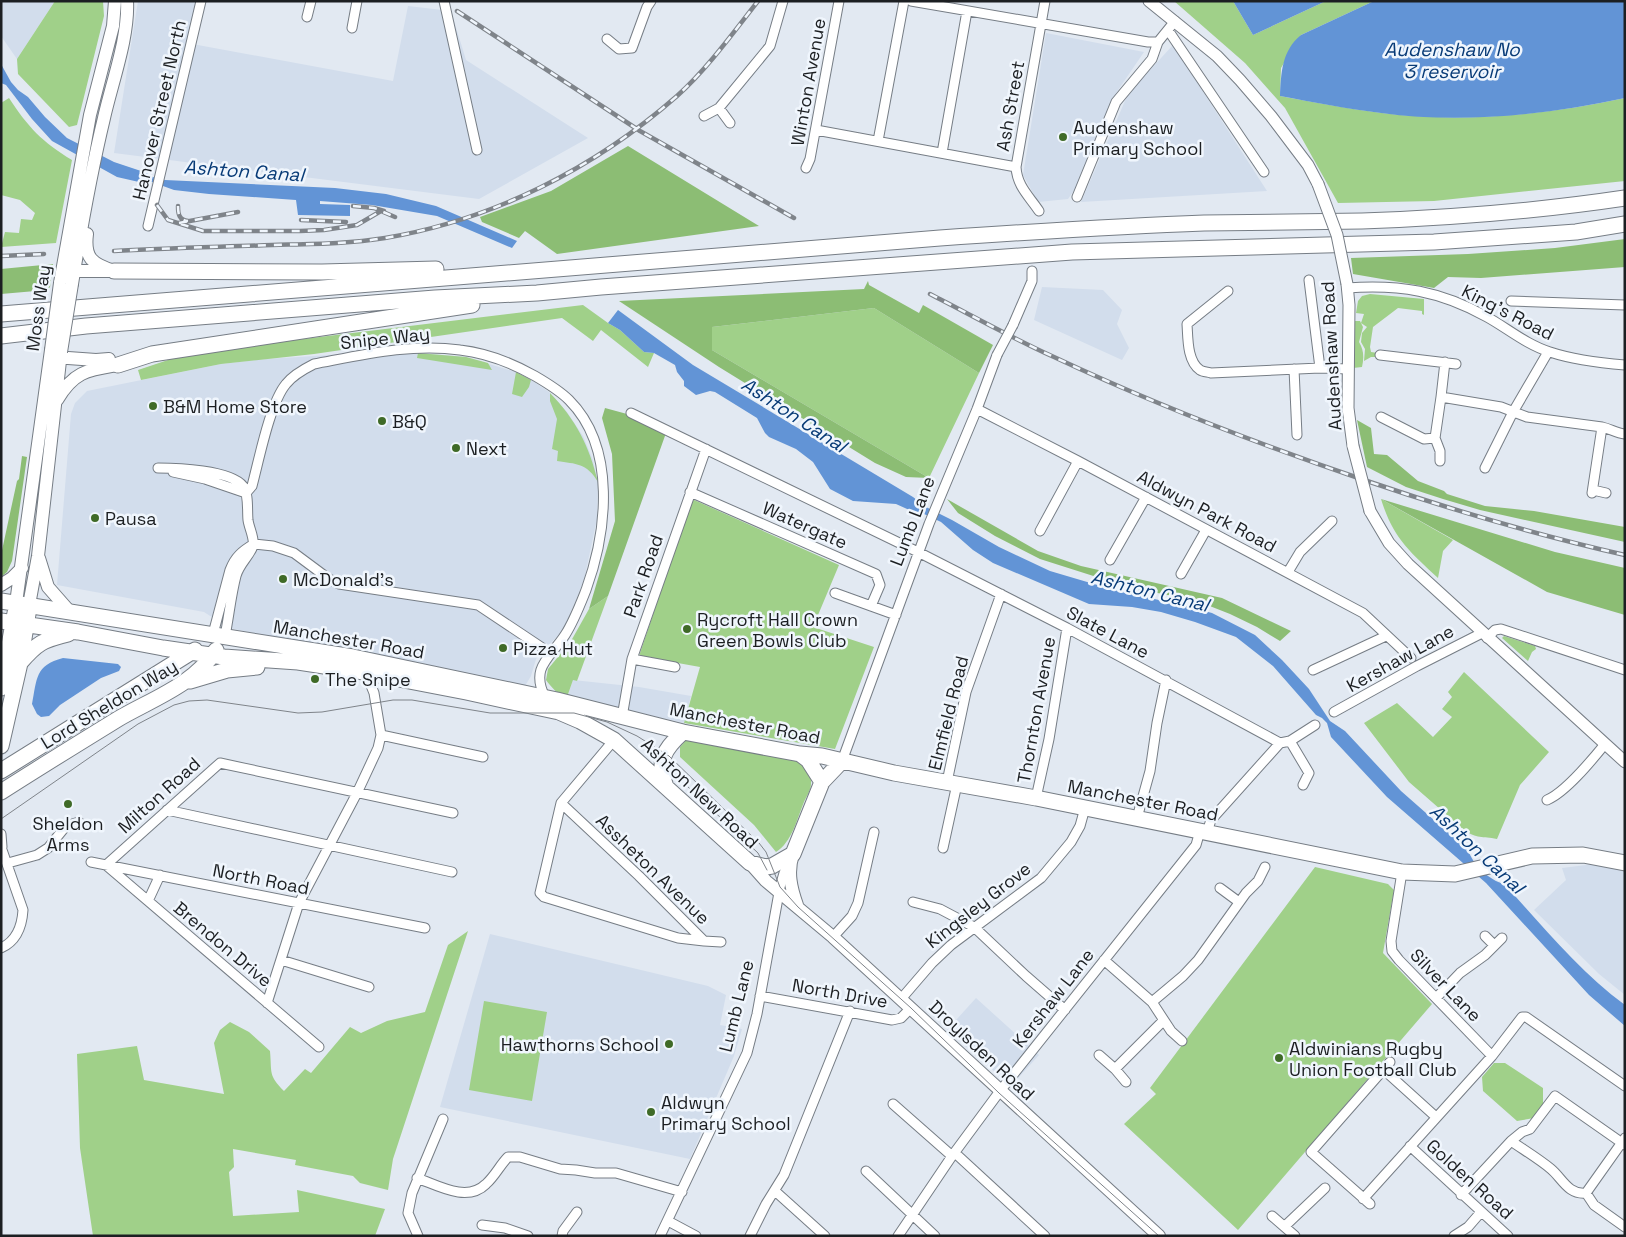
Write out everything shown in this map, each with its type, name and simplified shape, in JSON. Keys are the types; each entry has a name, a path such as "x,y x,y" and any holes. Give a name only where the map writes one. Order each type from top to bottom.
{"highway":[{"path":"1,314 1073,229 1204,223 1364,220 1487,214 1579,205 1625,198"},
{"path":"1,336 86,326 435,298 537,293 1072,252 1415,243 1576,232 1625,224"},
{"path":"114,271 322,272 517,265 569,268"},
{"path":"117,362 152,354 447,309 537,293"},
{"name":"Manchester Road","path":"16,603 218,642 353,657 545,697 683,732 800,754 822,756 1402,872 1455,874 1532,856 1583,855 1625,863"},
{"name":"Moss Way","path":"14,622 16,603"},
{"path":"14,622 20,663 3,741 13,751 27,755"},
{"path":"1,688 14,622"},
{"name":"Manchester Road","path":"14,622 193,652 218,642 234,649 400,679 559,712 592,727"},
{"path":"20,663 40,642 78,632"},
{"name":"Lord Sheldon Way","path":"1,771 193,652 218,642"},
{"name":"Lord Sheldon Way","path":"1,792 119,718 184,683 218,642"},
{"path":"184,683 227,670 257,667"},
{"path":"614,740 622,718"},
{"name":"Ashton New Road","path":"592,727 614,740 750,864"},
{"path":"666,788 663,778 662,757 670,745 683,732"},
{"path":"800,754 808,760 822,782"},
{"name":"Lumb Lane","path":"792,857 822,782 842,761"},
{"path":"750,864 766,867 772,866 792,857"}],"main road":[{"name":"Moss Way","path":"16,603 56,354 79,172 90,115 113,26 115,1"},
{"name":"Moss Way","path":"67,277 90,188 120,53 127,1"},
{"name":"Audenshaw Road","path":"1149,1 1171,26 1217,56 1250,92 1308,165 1318,184 1337,235 1347,286 1348,408 1354,446 1370,511 1389,543 1408,564 1484,635 1625,762"},
{"path":"90,188 94,197 86,240 87,254 98,265 114,271"},
{"path":"67,277 114,271"},
{"name":"Moss Way","path":"16,603 38,556 54,404 56,354"},
{"path":"56,354 117,362"},
{"path":"54,404 64,387 76,376 117,362"},
{"path":"38,556 48,587 70,612"},
{"path":"1,585 22,568"},
{"path":"257,667 298,662"},
{"name":"Lumb Lane","path":"792,857 789,881 798,907"},
{"name":"Ashton New Road","path":"750,864 780,891"},
{"name":"Droylsden Road","path":"780,891 911,1008 1159,1236"}],"street":[{"name":"Hanover Street North","path":"148,226 201,1"},
{"path":"307,17 311,1"},
{"path":"352,28 357,1"},
{"path":"444,1 477,150"},
{"path":"607,39 619,49 632,48 647,6 651,1"},
{"path":"704,116 718,108 770,46 783,1"},
{"name":"Winton Avenue","path":"806,168 810,159 816,130 839,1"},
{"path":"878,141 904,1"},
{"path":"911,1 1148,42 1158,42"},
{"name":"Ash Street","path":"1039,211 1021,188 1016,174 1016,167 1046,1"},
{"path":"942,153 967,11"},
{"path":"1077,197 1116,102 1152,59 1158,42 1171,26"},
{"name":"Audenshaw Road","path":"1171,26 1264,172"},
{"path":"718,108 730,123"},
{"path":"816,130 1016,167"},
{"name":"Lumb Lane","path":"842,761 920,553 929,524 977,409 997,355 1013,325 1032,281 1032,271"},
{"name":"Audenshaw Road","path":"1309,280 1320,368"},
{"name":"King's Road","path":"1347,286 1397,287 1422,291 1463,304 1548,352 1592,362 1625,365"},
{"path":"1228,291 1187,324 1192,362 1200,370 1212,373 1320,368 1348,369"},
{"path":"1511,301 1625,305"},
{"name":"Snipe Way","path":"246,493 252,486 275,403 282,388 287,381 301,370 314,364 386,351 423,348 460,350 506,362 528,372 557,391 569,401 581,416 596,446 601,462 603,480 600,527 590,578 569,628 550,653 540,671 540,684 545,697"},
{"path":"1485,468 1513,412 1548,352"},
{"path":"1380,355 1456,364"},
{"path":"1440,461 1440,451 1435,438 1444,362"},
{"path":"1294,369 1297,435"},
{"path":"1441,397 1501,407 1528,417 1612,429 1618,434 1625,434"},
{"name":"Aldwyn Park Road","path":"977,409 1363,613 1411,658"},
{"path":"631,413 920,553"},
{"path":"1381,417 1424,439 1435,438"},
{"path":"1602,428 1593,491 1606,493"},
{"name":"Park Road","path":"622,718 632,659 706,449"},
{"path":"1040,531 1078,461"},
{"path":"218,642 236,574 254,544 249,524 246,493 243,486 235,480 207,471 186,468 158,468 205,479 246,493"},
{"name":"Watergate","path":"690,492 876,574 880,585 871,606"},
{"path":"1110,560 1146,497"},
{"path":"1288,572 1300,552 1332,521"},
{"path":"1181,574 1206,530"},
{"path":"254,544 272,546 294,552 338,584 478,605 550,653"},
{"name":"Slate Lane","path":"920,553 1166,680 1280,744"},
{"path":"835,593 896,615"},
{"name":"Elmfield Road","path":"943,848 966,692 1001,594"},
{"name":"Thornton Avenue","path":"1036,798 1049,739 1067,628"},
{"name":"Kershaw Lane","path":"1334,712 1431,658 1501,629 1625,670"},
{"path":"1314,670 1386,636"},
{"path":"632,659 675,667"},
{"path":"267,1003 299,903 357,793 378,748 381,735 374,693 366,673"},
{"path":"374,693 381,684 400,679"},
{"path":"1137,818 1150,771 1166,680"},
{"path":"1280,744 1290,741 1315,724"},
{"path":"381,735 483,758"},
{"name":"Assheton Avenue","path":"614,740 562,803 540,893 544,897 678,938 704,941"},
{"path":"1290,741 1309,773 1303,785"},
{"name":"Kershaw Lane","path":"898,1236 953,1154 1000,1091 1196,845 1211,820 1280,744"},
{"path":"1548,800 1584,768 1605,744"},
{"name":"Milton Road","path":"106,865 220,763 357,793"},
{"path":"357,793 453,813"},
{"path":"1557,794 1564,802"},
{"name":"Assheton Avenue","path":"562,803 704,941"},
{"name":"Kingsley Grove","path":"901,999 932,963 974,927 1041,878 1071,842 1080,826 1084,808"},
{"path":"167,810 452,872"},
{"path":"8,863 37,855 48,848 66,826 80,822"},
{"path":"832,937 852,916 858,903 874,832"},
{"path":"1,834 1,847 23,910 16,936 10,944 1,948"},
{"name":"Lumb Lane","path":"660,1236 747,1052 784,873 792,857"},
{"name":"North Road","path":"91,862 425,928"},
{"name":"Brendon Drive","path":"106,865 319,1047"},
{"path":"1152,1002 1183,976 1198,960 1239,902 1258,880 1265,867"},
{"name":"Silver Lane","path":"1402,872 1391,941 1392,951 1492,1056"},
{"path":"148,901 160,876"},
{"path":"1220,888 1239,902"},
{"path":"912,902 940,909 974,927 1012,964 1065,1010"},
{"path":"1485,936 1494,945"},
{"path":"1436,998 1460,973 1484,955 1502,938"},
{"path":"704,941 721,942"},
{"path":"281,960 369,987"},
{"path":"1104,960 1152,1002 1163,1021 1182,1041"},
{"name":"North Drive","path":"760,996 892,1020 901,1018 911,1008"},
{"path":"750,1236 784,1175 796,1148 850,1011"},
{"path":"1390,1062 1311,1152 1366,1201 1410,1146 1492,1056 1524,1017 1625,1086"},
{"path":"1115,1069 1163,1021"},
{"path":"1099,1055 1126,1082"},
{"path":"1384,1070 1436,1117"},
{"path":"1461,1195 1511,1141 1522,1132 1530,1129 1555,1096 1624,1142 1586,1193"},
{"path":"893,1104 953,1154 1045,1236"},
{"path":"418,1236 408,1213 417,1178 443,1119"},
{"path":"1511,1141 1553,1170 1561,1182 1576,1193 1586,1193"},
{"name":"Golden Road","path":"1410,1146 1461,1195 1508,1236"},
{"path":"417,1178 460,1193 472,1192 486,1185 508,1156 520,1157 560,1169 595,1174 616,1173 682,1192"},
{"path":"866,1171 935,1236"},
{"path":"1285,1226 1325,1188"},
{"path":"775,1191 825,1236"},
{"path":"1586,1193 1594,1205 1625,1227"},
{"path":"562,1236 563,1231 578,1212"},
{"path":"1454,1236 1468,1227 1481,1212"},
{"path":"1272,1216 1295,1236"},
{"path":"668,1221 696,1236"},
{"path":"482,1225 505,1228 528,1236"}],"shaded area":[{"path":"1,1 55,1 17,59 1,36"},
{"path":"138,1 196,1 187,43 393,81 408,6 451,11 466,60 588,138 479,199 114,153"},
{"name":"Audenshaw Primary School","path":"1046,33 1144,52 1112,99 1077,186 1068,199 1038,202 1023,175"},
{"path":"1173,45 1267,191 1081,202 1128,94"},
{"path":"1042,287 1103,290 1122,310 1117,324 1129,348 1122,360 1034,320"},
{"path":"394,351 466,357 516,372 531,380 549,392 567,412 583,436 593,460 598,482 597,519 584,580 564,629 536,659 531,676 525,686 518,688 229,628 204,612 57,585 71,414 75,403 87,391 221,364 266,359"},
{"path":"573,680 639,687 691,696 684,723 567,697"},
{"path":"1594,864 1625,871 1625,995 1599,974 1534,910 1566,880 1562,868"},
{"path":"490,934 708,986 726,995 720,1025 742,1029 734,1056 690,1159 440,1107"},
{"path":"976,998 1039,1055 1011,1086 947,1030"}],"green space":[{"path":"55,1 103,1 104,16 77,125 69,127 18,74 17,59"},
{"path":"1174,1 1233,1 1253,35 1326,1 1374,1 1301,35 1281,68 1280,96 1369,111 1412,116 1443,117 1504,116 1534,113 1625,98 1625,181 1434,201 1338,203 1285,108 1245,63"},
{"path":"9,98 36,133 52,147 72,160 56,243 1,247 5,232 19,233 21,219 32,220 35,213 20,200 1,195 1,103"},
{"path":"628,146 759,226 557,254 525,231 519,238 482,222 480,217 551,191"},
{"path":"1625,239 1625,267 1481,278 1448,277 1434,288 1353,274 1351,258 1468,254 1555,248"},
{"path":"53,264 50,287 47,290 1,294 1,269"},
{"path":"868,281 869,285 919,313 923,305 993,345 979,373 874,308 712,327 712,350 929,478 906,477 875,463 719,367 619,301 864,289"},
{"path":"1370,294 1424,299 1424,315 1422,311 1398,308 1373,327 1370,347 1371,352 1378,353 1377,357 1371,357 1364,361 1365,349 1361,342 1362,333 1367,327 1361,323 1364,314 1356,313 1358,301 1362,296"},
{"path":"583,305 620,330 644,352 654,353 648,367 601,330 593,341 562,318 314,354 221,364 141,380 138,370 171,359 253,345"},
{"path":"874,308 979,373 929,478 712,350 712,327"},
{"path":"1355,321 1360,321 1363,327 1359,342 1363,357 1362,367 1353,368"},
{"path":"418,353 466,357 488,363 492,370 417,358"},
{"path":"516,372 531,380 529,387 522,397 512,394"},
{"path":"550,393 574,423 586,445 598,482 590,471 585,468 557,461 558,451 552,449 557,419 550,401"},
{"path":"605,408 627,414 666,433 608,596 589,609 615,521 612,454 602,418"},
{"path":"1357,420 1371,428 1374,454 1387,455 1418,481 1444,491 1447,494 1485,506 1534,511 1625,527 1625,542 1480,510 1406,487 1367,467"},
{"path":"22,456 27,457 12,561 7,572 1,577 1,555 19,479"},
{"path":"692,499 839,565 813,627 874,647 835,749 684,723 700,667 639,656"},
{"path":"947,499 1038,551 1081,566 1222,598 1291,631 1280,641 1257,627 1197,601 1128,587 1040,559 995,536 958,513"},
{"path":"1381,499 1453,540 1443,551 1438,578 1403,543 1391,524"},
{"path":"1381,499 1555,552 1625,568 1625,615 1547,592"},
{"path":"608,596 577,681 573,680 567,697 563,696 546,680 548,669 571,641 589,609"},
{"path":"1504,636 1535,646 1536,649 1532,652 1528,661 1502,638"},
{"path":"1464,672 1549,752 1520,785 1497,839 1476,836 1464,830 1409,782 1364,723 1397,703 1433,737 1452,717 1442,709 1452,697 1448,692"},
{"path":"687,739 796,759 805,766 810,776 810,789 793,830 782,848 776,852 754,825 680,757 680,747"},
{"name":"Aldwinians Rugby Union Football Club","path":"1315,867 1388,884 1394,890 1383,953 1432,1004 1238,1230 1124,1124 1156,1094 1150,1088"},
{"path":"468,931 393,1159 388,1190 360,1183 353,1176 295,1165 296,1160 233,1149 234,1167 229,1172 233,1216 299,1212 297,1190 385,1209 375,1236 93,1236 80,1148 77,1054 137,1046 144,1080 224,1094 214,1043 220,1030 230,1022 249,1032 270,1051 273,1077 284,1091 305,1069 311,1073 350,1027 361,1033 387,1021 425,1012 448,945"},
{"path":"484,1001 547,1012 532,1101 469,1090"},
{"path":"1494,1063 1505,1063 1543,1088 1543,1104 1534,1118 1517,1121 1483,1091 1482,1077"}],"water":[{"path":"1233,1 1326,1 1253,35"},
{"name":"Audenshaw No 3 reservoir","path":"1374,1 1625,1 1625,98 1534,113 1473,118 1442,118 1368,111 1280,96 1284,62 1295,41 1301,35"},
{"path":"1,64 18,90 28,97 67,138 114,162 147,173 153,177 165,180 335,188 386,194 436,206 517,241 512,248 437,216 372,205 320,201 320,204 350,205 350,216 298,215 296,200 174,190 152,182 139,182 117,177 52,141 6,85 1,83"},
{"path":"618,310 693,365 913,497 926,507 999,547 1050,571 1121,592 1212,613 1255,635 1309,689 1330,721 1345,731 1401,791 1468,850 1470,856 1482,871 1504,884 1592,978 1625,1005 1625,1026 1589,995 1486,883 1387,797 1331,737 1327,723 1316,715 1273,666 1236,637 1161,612 1132,607 1089,604 993,563 973,550 941,522 922,513 916,513 896,504 853,501 830,489 813,462 796,449 769,437 757,418 715,392 710,391 696,395 684,386 684,381 677,372 675,365 654,353 644,352 620,330 608,323"},
{"path":"63,658 118,664 121,667 119,671 101,678 60,705 49,716 41,717 37,714 32,704 39,674 47,665"}],"tram line":[{"path":"1,819 138,724 174,705 189,701 207,700 298,713 322,712 393,700 412,700 490,713 574,713 607,722 637,736 669,756 759,843 766,852 780,887 798,907 911,1008 999,1093 1159,1236"},
{"path":"641,745 758,853 767,870"}],"railway":[{"path":"114,251 371,240 425,230 503,204 577,168 645,122 677,96 699,74 758,1"},
{"path":"457,11 640,131 794,218"},
{"path":"157,205 168,220 203,231 324,230 357,225 381,211 395,217"},
{"path":"178,206 180,216 188,221"},
{"path":"353,206 384,211"},
{"path":"179,223 238,212"},
{"path":"301,220 346,222"},
{"path":"1,256 44,254"},
{"path":"930,294 1092,375 1248,439 1367,481 1463,512 1625,555"}],"place":[{"name":"Audenshaw Primary School","path":"1063,137"},
{"name":"B&M Home Store","path":"153,406"},
{"name":"B&Q","path":"382,421"},
{"name":"Next","path":"456,448"},
{"name":"Pausa","path":"95,518"},
{"name":"McDonald's","path":"283,579"},
{"name":"Rycroft Hall Crown Green Bowls Club","path":"687,629"},
{"name":"Pizza Hut","path":"503,648"},
{"name":"The Snipe","path":"315,679"},
{"name":"Sheldon Arms","path":"68,804"},
{"name":"Hawthorns School","path":"669,1044"},
{"name":"Aldwinians Rugby Union Football Club","path":"1279,1058"},
{"name":"Aldwyn Primary School","path":"651,1112"}],"water label":[{"name":"Ashton Canal","path":"244,171"},
{"name":"Ashton Canal","path":"794,415"},
{"name":"Ashton Canal","path":"1150,591"},
{"name":"Ashton Canal","path":"1477,849"}]}
